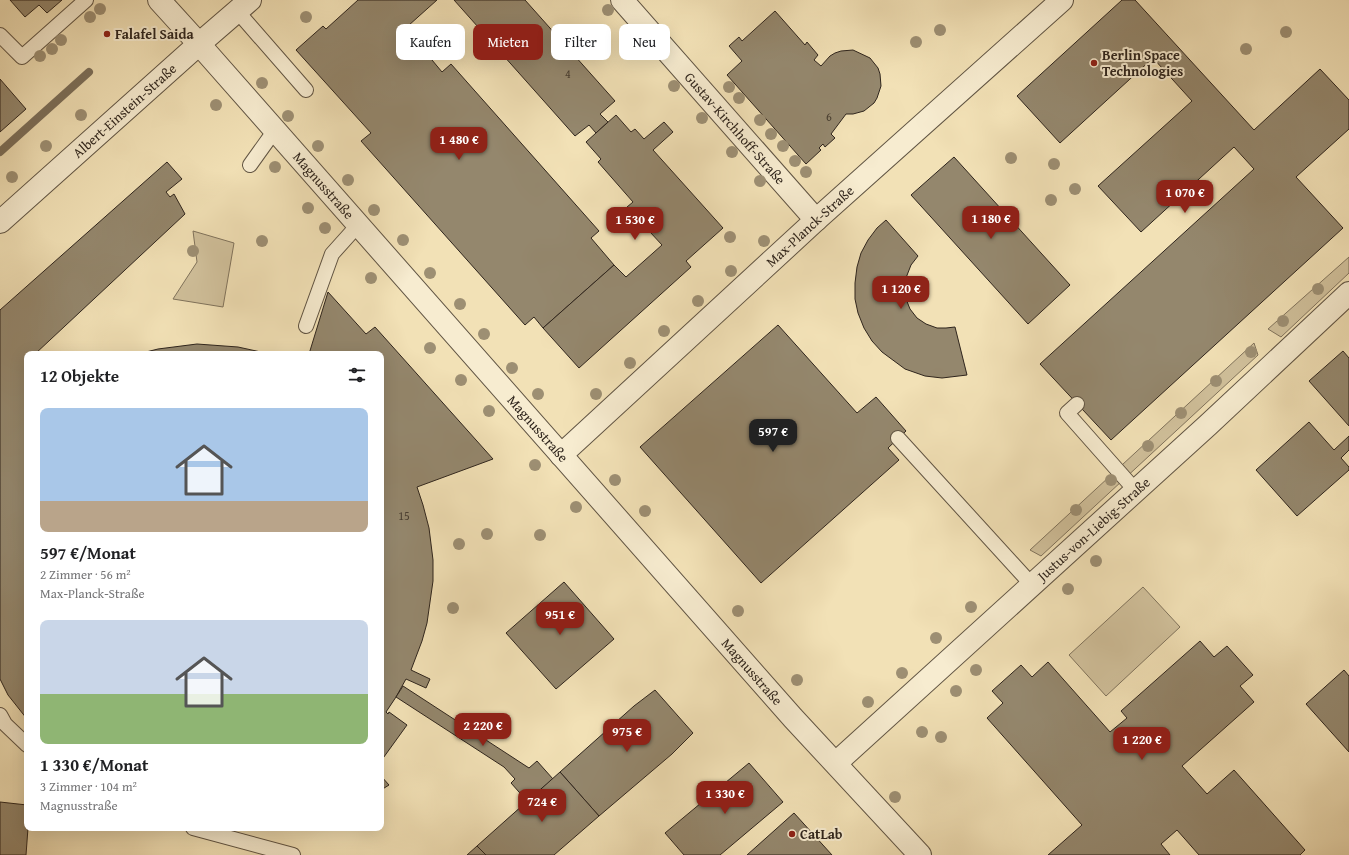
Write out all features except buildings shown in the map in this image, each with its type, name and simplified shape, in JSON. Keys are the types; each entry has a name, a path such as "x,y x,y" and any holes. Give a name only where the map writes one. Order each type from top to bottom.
{"street":[{"name":"Magnusstraße","path":"159,0 793,718 920,855"},
{"name":"Gustav-Kirchhoff-Straße","path":"622,0 816,220"},
{"name":"Max-Planck-Straße","path":"561,455 816,220 1062,0"},
{"name":"Albert-Einstein-Straße","path":"0,222 199,44 244,6"},
{"name":"Justus-von-Liebig-Straße","path":"836,764 1136,491 1349,293"}],"lane":[{"path":"0,35 22,57 86,0"},
{"path":"244,6 306,90"},
{"path":"250,165 275,130"},
{"path":"306,326 328,270 332,254 358,225"},
{"path":"1077,404 1067,413 1136,491"},
{"path":"898,438 1032,585"},
{"path":"0,715 5,724 24,742"},
{"path":"204,831 293,855"}],"shaded area":[{"path":"193,231 234,243 223,307 173,299 197,262"},
{"path":"1349,257 1349,273 1281,337 1268,329"},
{"path":"1254,343 1258,355 1041,556 1030,550"},
{"path":"1143,587 1180,627 1106,696 1069,655"}],"waterway":[{"path":"0,152 89,72"}],"place":[{"name":"Falafel Saida","path":"107,34"},
{"name":"Berlin Space Technologies","path":"1094,63"},
{"name":"CatLab","path":"792,834"}]}
